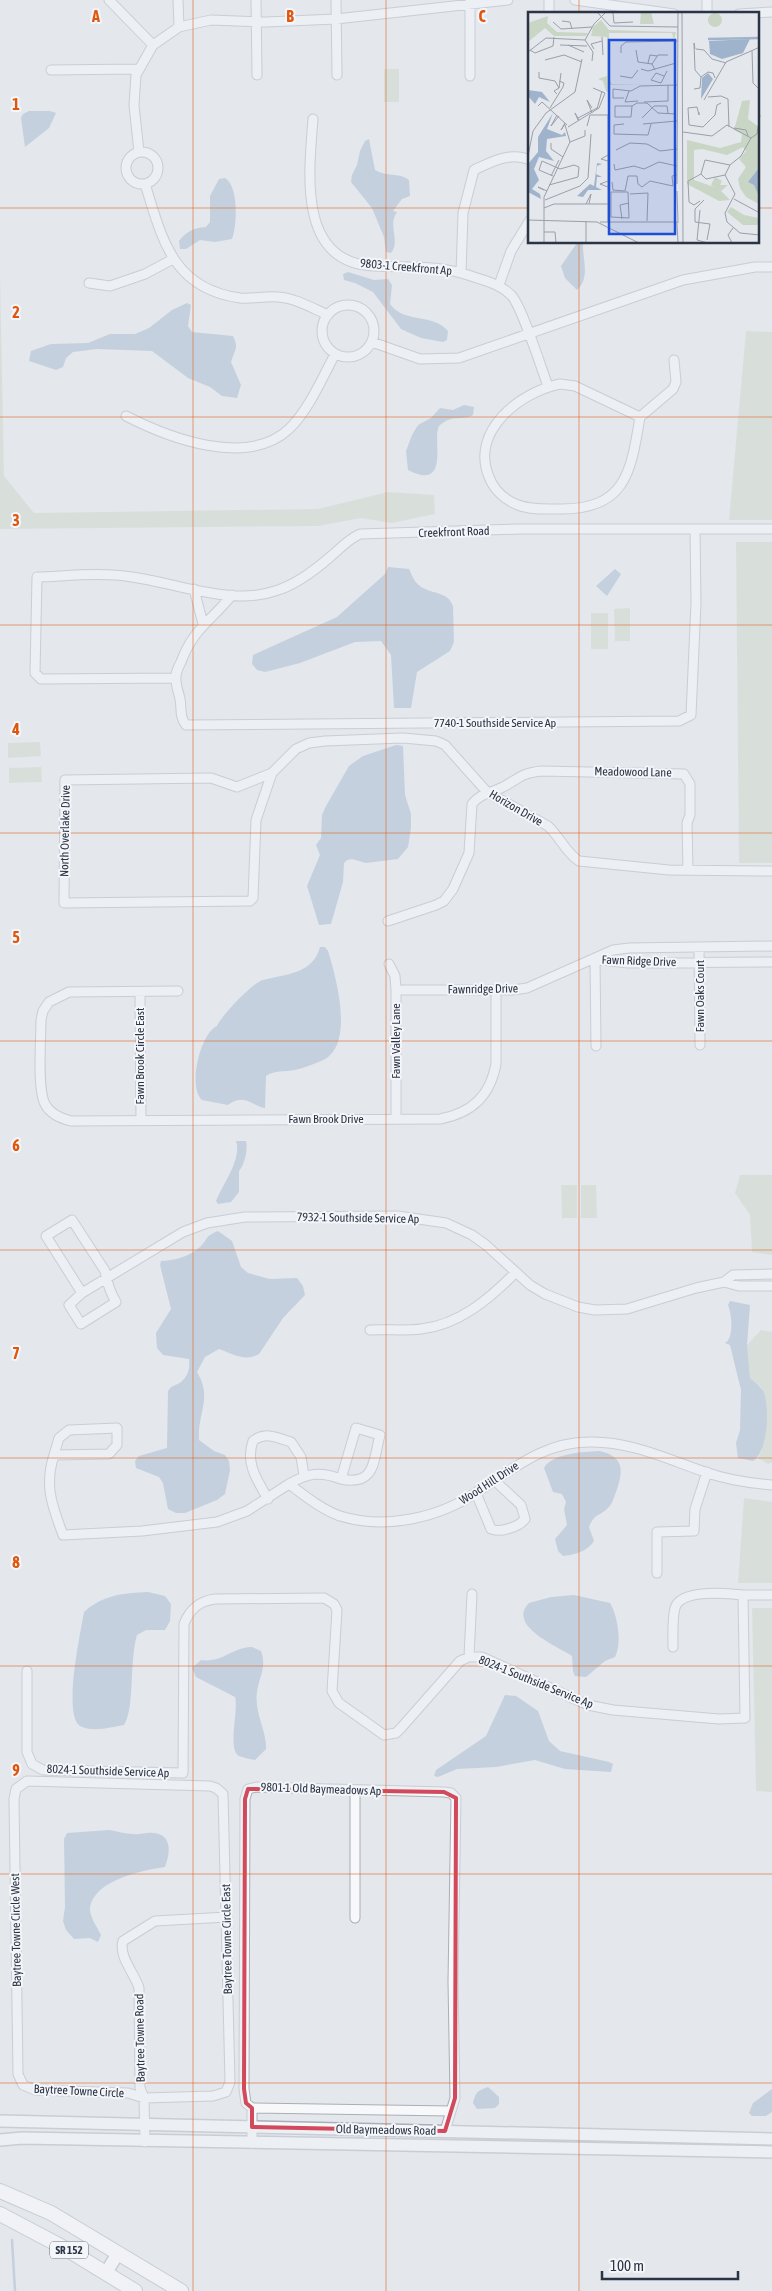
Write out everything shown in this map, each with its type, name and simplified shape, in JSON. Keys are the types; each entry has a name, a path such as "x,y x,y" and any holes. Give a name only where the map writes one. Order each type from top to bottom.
{"main road":[{"name":"SR 152","path":"0,2190 50,2214 181,2291"},
{"name":"SR 152","path":"0,2214 34,2231 135,2291"},
{"path":"106,2273 118,2253"}],"street":[{"path":"109,0 153,45"},
{"path":"178,0 179,27"},
{"path":"256,0 257,75"},
{"path":"336,0 337,75"},
{"path":"140,152 135,122 134,84 138,69 153,45 179,27 211,20 336,20 470,2 508,0"},
{"path":"575,0 661,12"},
{"path":"470,2 470,76"},
{"path":"51,70 138,69"},
{"name":"9803-1 Creekfront Ap","path":"313,119 309,168 312,209 321,236 334,251 345,260 357,264 373,266 410,265 461,272 499,285 516,302 548,386"},
{"path":"140,152 152,156 157,163 156,174 145,184 130,180 126,171 130,156 140,152"},
{"path":"461,272 463,213 474,170 508,157 517,156 528,159"},
{"path":"145,184 161,236 173,259 193,280 215,292 240,298 287,298 328,315"},
{"path":"499,285 511,251 528,223"},
{"path":"89,283 110,286 145,274 173,259"},
{"path":"372,342 403,355 434,360 471,355 690,278 755,267 772,267"},
{"path":"345,305 362,308 373,322 372,342 363,353 355,356 346,357 335,354 325,344 322,327 328,315 337,307 345,305"},
{"path":"126,416 148,428 184,441 210,446 234,447 262,444 279,437 299,418 335,354"},
{"path":"640,417 575,386 560,384 548,386 534,392 509,409 497,423 487,443 485,461 490,479 499,493 510,502 535,509 586,508 603,501 625,479 632,465 640,417 672,389 676,382 674,360"},
{"path":"695,529 772,529"},
{"name":"Creekfront Road","path":"175,678 42,679 35,672 37,577 131,577 194,589 251,596 287,587 322,565 345,542 360,534 520,530 695,529"},
{"name":"7740-1 Southside Service Ap","path":"175,678 180,699 180,718 186,725 679,721 691,715 696,603 695,529"},
{"path":"194,589 203,624"},
{"path":"175,678 189,643 203,624 218,612 232,595"},
{"name":"Horizon Drive","path":"272,773 296,749 309,743 403,738 436,741 445,744 488,792 548,826 572,857 579,861 688,870 772,871"},
{"name":"Meadowood Lane","path":"488,792 502,788 524,773 542,770 684,774 690,784 690,815 687,823 688,870"},
{"name":"North Overlake Drive","path":"272,773 256,820 254,898 250,901 64,903 65,780 211,778 237,787 272,773"},
{"path":"388,921 444,901 468,860 472,804 477,798 488,792"},
{"name":"Fawn Ridge Drive","path":"595,959 613,950 628,948 772,946"},
{"name":"Fawn Oaks Court","path":"699,947 700,1045"},
{"path":"595,959 596,1046"},
{"name":"Fawn Ridge Drive","path":"595,959 628,963 772,962"},
{"name":"Fawnridge Drive","path":"396,990 496,990 527,988 595,959"},
{"name":"Fawn Valley Lane","path":"389,964 395,976 396,990 396,1119"},
{"name":"Fawn Brook Drive","path":"140,992 70,992 50,1002 43,1011 40,1020 41,1087 44,1104 53,1114 71,1121 440,1119 453,1117 475,1106 484,1097 490,1086 496,1064 496,990"},
{"path":"140,992 178,991"},
{"name":"Fawn Brook Circle East","path":"140,992 141,1120"},
{"name":"7932-1 Southside Service Ap","path":"82,1293 182,1232 207,1223 244,1217 398,1216 446,1223 472,1235 486,1245 515,1273 545,1294 578,1307 595,1310 635,1307 696,1288 724,1282 739,1286 772,1286"},
{"path":"72,1220 105,1271 106,1279 116,1302 81,1324 69,1305 82,1293 46,1236 72,1220"},
{"path":"370,1330 421,1329 456,1319 486,1300 515,1273"},
{"path":"724,1282 733,1275 772,1274"},
{"path":"54,1455 109,1454 117,1445 117,1428 69,1430 59,1438 54,1455 49,1476 50,1497 63,1535 142,1532 203,1525 232,1518 304,1475 322,1473 341,1479 358,1481 370,1473 380,1435 356,1428 341,1479"},
{"path":"268,1498 256,1478 250,1459 253,1441 259,1436 271,1435 291,1442 301,1457 304,1475"},
{"name":"Wood Hill Drive","path":"289,1484 309,1499 340,1516 378,1522 394,1521 432,1514 476,1493 519,1463 545,1450 588,1442 639,1448 739,1482 772,1485"},
{"path":"657,1573 656,1532 694,1531 695,1509 707,1472"},
{"path":"476,1493 490,1529 501,1530 522,1523 525,1519 521,1504 494,1480"},
{"path":"469,1657 472,1594"},
{"path":"673,1648 675,1608 679,1601 692,1595 772,1595"},
{"name":"8024-1 Southside Service Ap","path":"27,1671 27,1752 32,1764 37,1768 182,1773 183,1629 188,1614 207,1600 324,1598 329,1600 337,1610 332,1685 335,1698 384,1735 396,1733 460,1661 469,1657 482,1658 588,1705 613,1710 719,1719 744,1718 743,1595"},
{"name":"Baytree Towne Circle West","path":"23,2085 18,2074 14,1800 16,1789 27,1781 210,1786 216,1788"},
{"name":"9801-1 Old Baymeadows Ap","path":"252,2143 252,2108 246,2103 244,2089 245,1793 248,1789 256,1787 444,1792 451,1793 456,1798 455,2098 451,2111"},
{"name":"Baytree Towne Circle East","path":"216,1788 223,1794 224,1799 230,2082 226,2092"},
{"path":"355,1790 355,1918"},
{"name":"Baytree Towne Road","path":"145,2142 144,2098 140,2088 140,1988 121,1946 128,1937 151,1923 164,1919 227,1917"},
{"name":"Baytree Towne Circle","path":"23,2085 35,2090 128,2093 144,2098 213,2096 226,2092"},
{"path":"252,2108 451,2111 446,2131"},
{"name":"Old Baymeadows Road","path":"0,2121 772,2139"},
{"name":"Old Baymeadows Road","path":"0,2140 22,2138 145,2142 772,2152"}],"highlighted area":[{"path":"248,1789 444,1792 456,1798 455,2098 445,2131 252,2127 252,2108 246,2103 244,2089 245,1799"}],"green space":[{"path":"384,69 399,69 399,102 384,102"},
{"path":"0,275 4,476 34,513 318,509 388,492 434,495 435,514 392,523 361,518 318,526 0,529"},
{"path":"746,331 772,332 772,520 729,520"},
{"path":"736,542 772,542 772,863 739,863"},
{"path":"630,608 630,641 615,641 614,609"},
{"path":"591,613 608,613 608,649 591,649"},
{"path":"40,742 41,756 8,758 8,743"},
{"path":"41,767 42,782 9,783 9,768"},
{"path":"740,1175 772,1175 772,1255 752,1252 750,1215 735,1193"},
{"path":"561,1185 577,1185 577,1218 562,1218"},
{"path":"581,1185 596,1185 597,1218 581,1218"},
{"path":"761,1330 772,1332 772,1462 768,1464 758,1458 762,1450 761,1387 750,1378 747,1345"},
{"path":"744,1498 772,1502 772,1583 738,1583"},
{"path":"752,1608 772,1608 772,1792 756,1791"}],"water":[{"path":"29,111 50,111 56,113 49,128 25,147 21,118 23,114"},
{"path":"369,139 375,170 401,176 409,180 410,196 402,199 393,211 397,212 393,222 395,243 391,253 386,252 384,237 372,208 351,182 360,151 365,141"},
{"path":"225,178 230,182 235,197 236,216 232,239 215,242 200,240 186,249 180,249 179,241 185,235 194,229 206,227 210,222 210,196 219,179"},
{"path":"576,244 583,244 585,274 577,290 565,278 561,266"},
{"path":"348,272 374,280 388,279 392,285 390,304 403,314 442,325 448,331 447,340 443,342 421,338 401,329 373,292 344,280 343,274"},
{"path":"187,303 191,305 188,326 192,332 233,336 236,346 231,362 241,385 237,398 222,396 210,387 188,378 152,351 97,349 73,352 66,358 63,367 56,370 29,361 31,351 51,344 88,343 110,334 135,334 149,328 172,310"},
{"path":"464,405 474,407 473,415 449,420 440,425 438,430 437,459 431,474 422,475 408,470 406,451 418,425 431,418 440,408 453,410"},
{"path":"388,567 409,569 418,584 424,589 443,595 451,601 453,606 454,642 450,651 417,672 411,708 394,708 391,655 381,641 355,642 300,663 265,672 257,670 252,664 253,655 337,617 385,574"},
{"path":"615,569 621,574 607,596 596,586"},
{"path":"396,745 403,746 405,795 411,814 408,847 398,859 366,863 352,859 347,860 344,863 343,882 331,924 319,925 307,886 320,855 316,845 321,838 322,815 349,766 363,756"},
{"path":"320,947 325,947 328,951 339,994 341,1011 341,1027 338,1042 332,1054 321,1061 305,1067 276,1072 266,1076 265,1108 244,1100 234,1101 228,1105 202,1100 196,1084 196,1072 201,1049 211,1030 217,1026 238,1000 258,982 305,968 316,956"},
{"path":"236,1141 246,1141 247,1144 244,1161 239,1171 239,1192 231,1202 218,1204 216,1201 231,1171 236,1156"},
{"path":"218,1231 232,1241 241,1267 248,1273 270,1279 297,1278 303,1286 305,1295 283,1318 259,1354 244,1357 219,1349 205,1357 197,1372 204,1390 199,1440 214,1451 225,1455 229,1461 230,1470 225,1494 217,1500 185,1513 176,1513 168,1509 163,1483 159,1477 136,1468 135,1461 139,1456 167,1448 168,1391 186,1377 189,1369 189,1359 163,1355 157,1348 156,1333 171,1309 160,1265 161,1261 176,1259 192,1253 209,1236"},
{"path":"730,1301 750,1305 747,1345 750,1378 759,1386 765,1396 766,1431 762,1449 753,1461 738,1458 736,1443 740,1430 741,1390 730,1345 725,1343 728,1341 731,1332 728,1305"},
{"path":"599,1451 613,1456 620,1465 620,1477 613,1501 609,1507 595,1517 589,1527 594,1541 580,1552 563,1556 558,1551 555,1539 567,1525 564,1509 566,1502 562,1494 553,1492 544,1468 548,1463 561,1456"},
{"path":"148,1592 165,1596 171,1604 170,1621 165,1630 146,1630 137,1635 133,1658 130,1707 124,1725 98,1729 82,1727 76,1721 73,1709 73,1693 74,1674 84,1612 106,1598 130,1593"},
{"path":"574,1595 610,1603 618,1630 619,1638 615,1657 605,1661 586,1677 575,1676 572,1656 537,1635 524,1620 524,1612 529,1603 551,1597"},
{"path":"252,1647 261,1651 263,1657 263,1667 257,1692 257,1707 266,1742 266,1749 255,1760 239,1756 234,1746 235,1697 196,1677 192,1668 201,1660 215,1659 244,1648"},
{"path":"505,1695 516,1696 538,1711 549,1741 560,1751 609,1762 613,1764 611,1772 565,1769 535,1760 496,1767 457,1769 438,1777 434,1776 436,1770 486,1736"},
{"path":"109,1830 130,1834 159,1834 167,1841 169,1851 167,1862 165,1867 121,1878 101,1890 94,1898 90,1907 92,1918 101,1935 98,1942 90,1938 74,1939 66,1930 63,1921 65,1907 64,1839 67,1833"},
{"path":"488,2087 499,2097 499,2104 495,2108 477,2109 473,2103 476,2094"},
{"path":"772,2089 772,2112 766,2116 752,2116 749,2113 753,2103"}],"waterway":[{"path":"12,2240 15,2291"}]}
